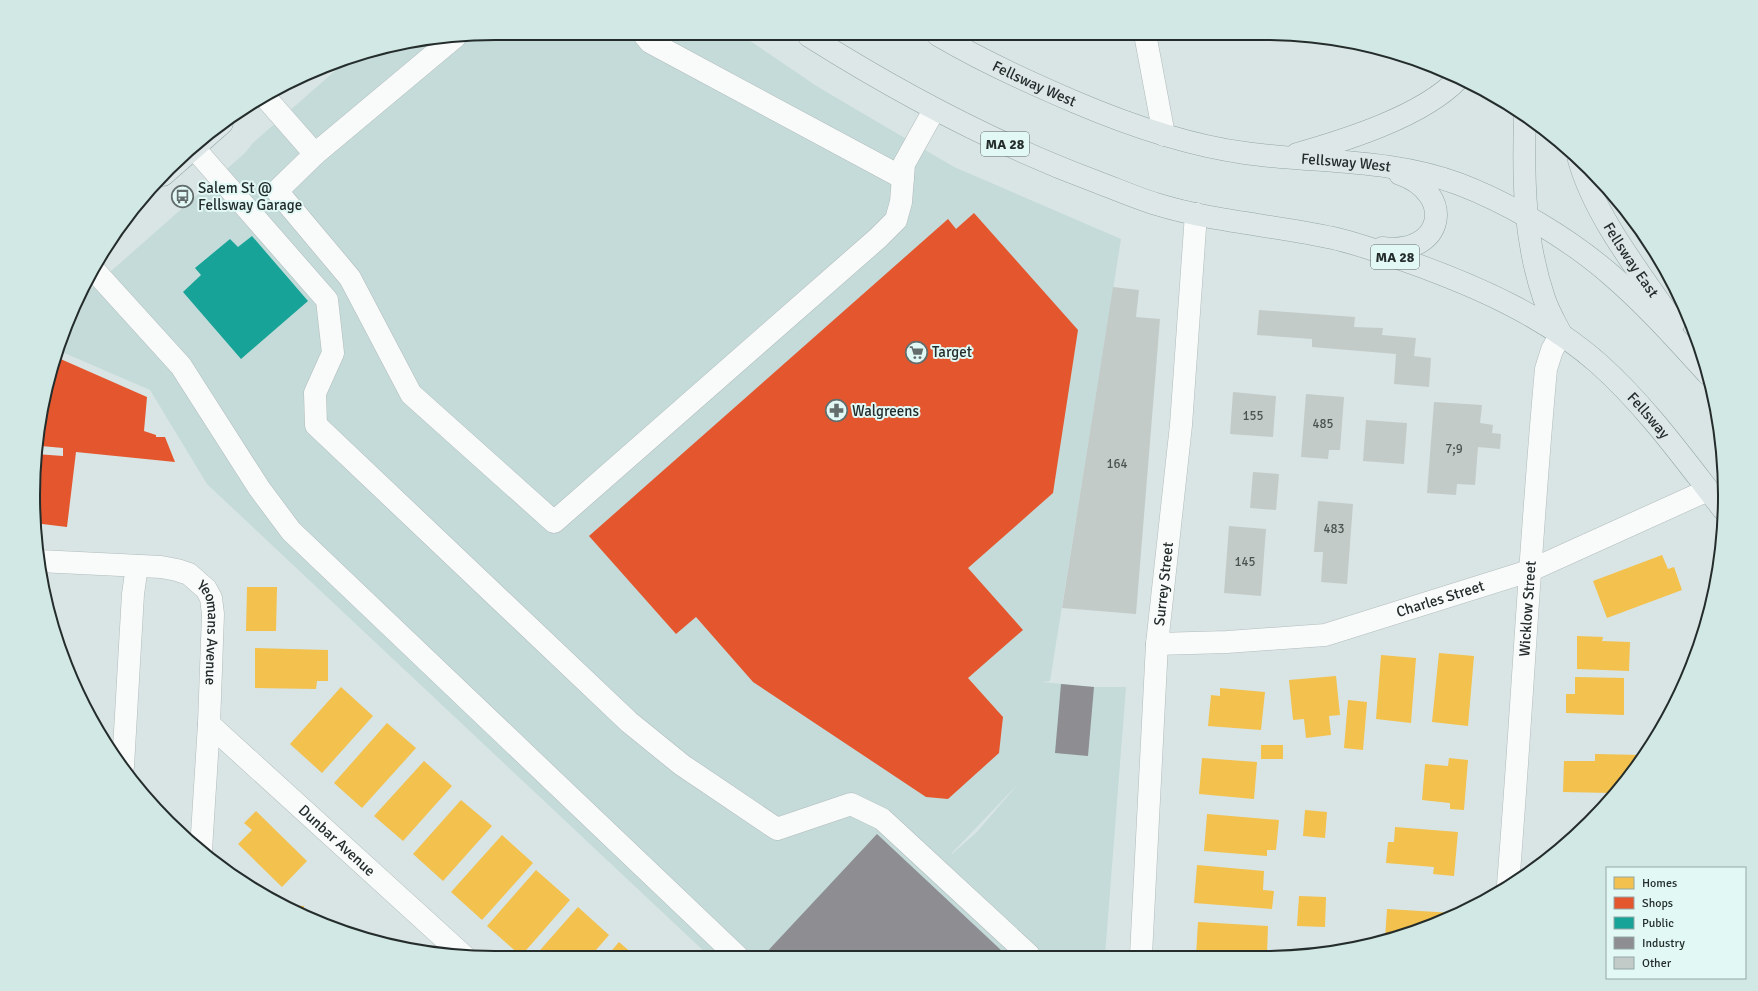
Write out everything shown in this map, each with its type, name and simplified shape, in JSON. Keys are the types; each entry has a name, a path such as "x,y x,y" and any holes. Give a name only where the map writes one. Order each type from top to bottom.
{"main road":[{"name":"MA 28","path":"815,40 857,66 934,110 1025,154 1073,173 1156,204 1196,214 1266,225 1335,239 1394,257 1456,280 1505,302 1561,334"},
{"name":"Fellsway West","path":"948,40 1041,88 1102,113 1164,135 1215,148 1283,158 1372,164 1435,176 1459,184 1526,216 1583,253 1610,274 1698,364"},
{"path":"1283,158 1349,138 1382,125 1412,111 1435,97 1454,82"},
{"path":"1525,123 1523,172 1526,216 1530,245 1544,300 1561,334"},
{"path":"1335,239 1384,248 1404,248 1417,245 1425,239 1435,226 1436,209 1427,191 1419,184 1403,175 1372,164"},
{"name":"Fellsway East","path":"1583,171 1591,192 1618,240 1696,356"},
{"name":"Fellsway","path":"1561,334 1601,366 1638,404 1718,502"}],"street":[{"path":"648,40 903,178"},
{"path":"1147,40 1164,135"},
{"path":"448,43 316,154 277,191 350,278 411,394 554,522 878,238 896,220 901,202 904,164 934,110"},
{"path":"268,101 316,154"},
{"path":"197,151 327,300 333,353 315,393 316,425 630,722 682,765 777,829 851,804 882,819 1025,951"},
{"name":"Surrey Street","path":"1141,951 1157,644 1181,425 1196,214"},
{"path":"98,274 182,366 259,488 291,531 732,951"},
{"name":"Wicklow Street","path":"1509,879 1518,767 1529,571 1546,369 1552,350 1561,334"},
{"name":"Charles Street","path":"1157,644 1227,642 1325,635 1529,571 1708,490"},
{"name":"Yeomans Avenue","path":"45,562 161,567 189,574 206,589 211,598 213,614 210,724 201,843"},
{"path":"123,758 133,594 137,566"},
{"name":"Dunbar Avenue","path":"210,724 456,949"}],"shaded area":[{"path":"496,40 749,40 818,87 954,167 1121,239 1050,681 1042,682 1094,687 1126,687 1105,951 704,951 207,484 150,390 63,352 89,291 245,153 253,143 338,68 407,49 436,44","holes":["1018,784 977,832 951,854"]}],"building: Homes":[{"path":"1662,555 1668,569 1674,567 1682,590 1607,618 1593,581"},
{"path":"247,587 277,587 276,631 246,631"},
{"path":"1577,636 1603,637 1602,641 1630,642 1629,671 1577,669"},
{"path":"255,648 328,650 328,681 317,681 316,689 255,688"},
{"path":"1439,653 1474,656 1468,726 1432,722"},
{"path":"1381,655 1416,658 1411,723 1376,719"},
{"path":"1336,676 1340,715 1329,716 1331,735 1306,738 1304,719 1293,720 1289,680"},
{"path":"1575,677 1624,678 1624,715 1566,713 1566,694 1575,694"},
{"path":"341,687 373,716 322,773 290,744"},
{"path":"1220,688 1265,692 1261,730 1208,726 1211,695 1220,696"},
{"path":"1348,700 1367,702 1363,750 1344,748"},
{"path":"387,723 416,748 362,808 334,783"},
{"path":"1261,745 1283,745 1283,759 1261,759"},
{"path":"1595,754 1637,755 1608,793 1563,792 1564,761 1595,761"},
{"path":"1202,758 1257,762 1254,799 1199,794"},
{"path":"1449,758 1468,760 1464,810 1450,809 1450,803 1422,800 1425,764 1448,766"},
{"path":"424,761 452,786 403,841 374,816"},
{"path":"461,800 492,826 443,881 413,854"},
{"path":"1305,810 1327,812 1325,838 1303,836"},
{"path":"256,811 307,861 282,887 238,844 252,830 244,823"},
{"path":"1207,814 1279,820 1276,850 1267,850 1267,856 1204,851"},
{"path":"1395,827 1458,832 1454,876 1433,874 1434,867 1386,863 1388,842 1394,842"},
{"path":"502,835 533,863 482,920 451,892"},
{"path":"1197,865 1264,871 1263,890 1274,891 1272,909 1194,903"},
{"path":"536,870 570,900 525,951 515,951 487,926"},
{"path":"1299,896 1326,897 1325,927 1297,926"},
{"path":"578,907 609,935 595,951 539,951"},
{"path":"1387,909 1445,913 1409,927 1385,934"},
{"path":"1198,922 1268,926 1267,951 1196,951"},
{"path":"619,942 629,951 611,951"}],"building: Shops":[{"path":"974,213 1078,330 1053,493 968,568 1023,630 968,678 1003,717 999,753 948,799 926,797 753,682 696,617 676,634 589,536 948,219 956,229"},
{"path":"61,359 147,397 144,431 156,435 156,437 165,437 175,462 76,452 67,527 41,524 40,496 42,454 63,456 63,448 43,446 49,407"}],"building: Public":[{"path":"252,236 308,301 241,359 183,292 201,275 195,268 230,239 238,247"}],"building: Industry":[{"path":"1061,684 1094,687 1088,756 1055,753"},
{"path":"877,834 1002,951 768,951"}],"building: Other":[{"path":"1113,287 1139,290 1136,317 1160,319 1136,614 1062,608"},
{"path":"1259,310 1355,317 1354,327 1383,328 1382,335 1416,338 1414,356 1431,358 1429,387 1394,384 1396,354 1312,347 1312,339 1257,335"},
{"path":"1233,392 1276,396 1273,437 1230,434"},
{"path":"1306,394 1344,397 1340,450 1329,450 1328,459 1301,457"},
{"path":"1434,402 1482,405 1480,423 1493,425 1492,433 1501,434 1500,449 1478,447 1475,485 1457,484 1456,495 1427,493"},
{"path":"1366,420 1407,423 1404,464 1363,461"},
{"path":"1253,472 1279,474 1276,510 1250,508"},
{"path":"1318,501 1353,504 1347,584 1321,582 1323,552 1314,552"},
{"path":"1229,526 1266,529 1261,596 1224,593"}],"place":[{"name":"Salem St @ Fellsway Garage","path":"183,197"},
{"name":"Target","path":"916,352"},
{"name":"Walgreens","path":"837,411"}]}
